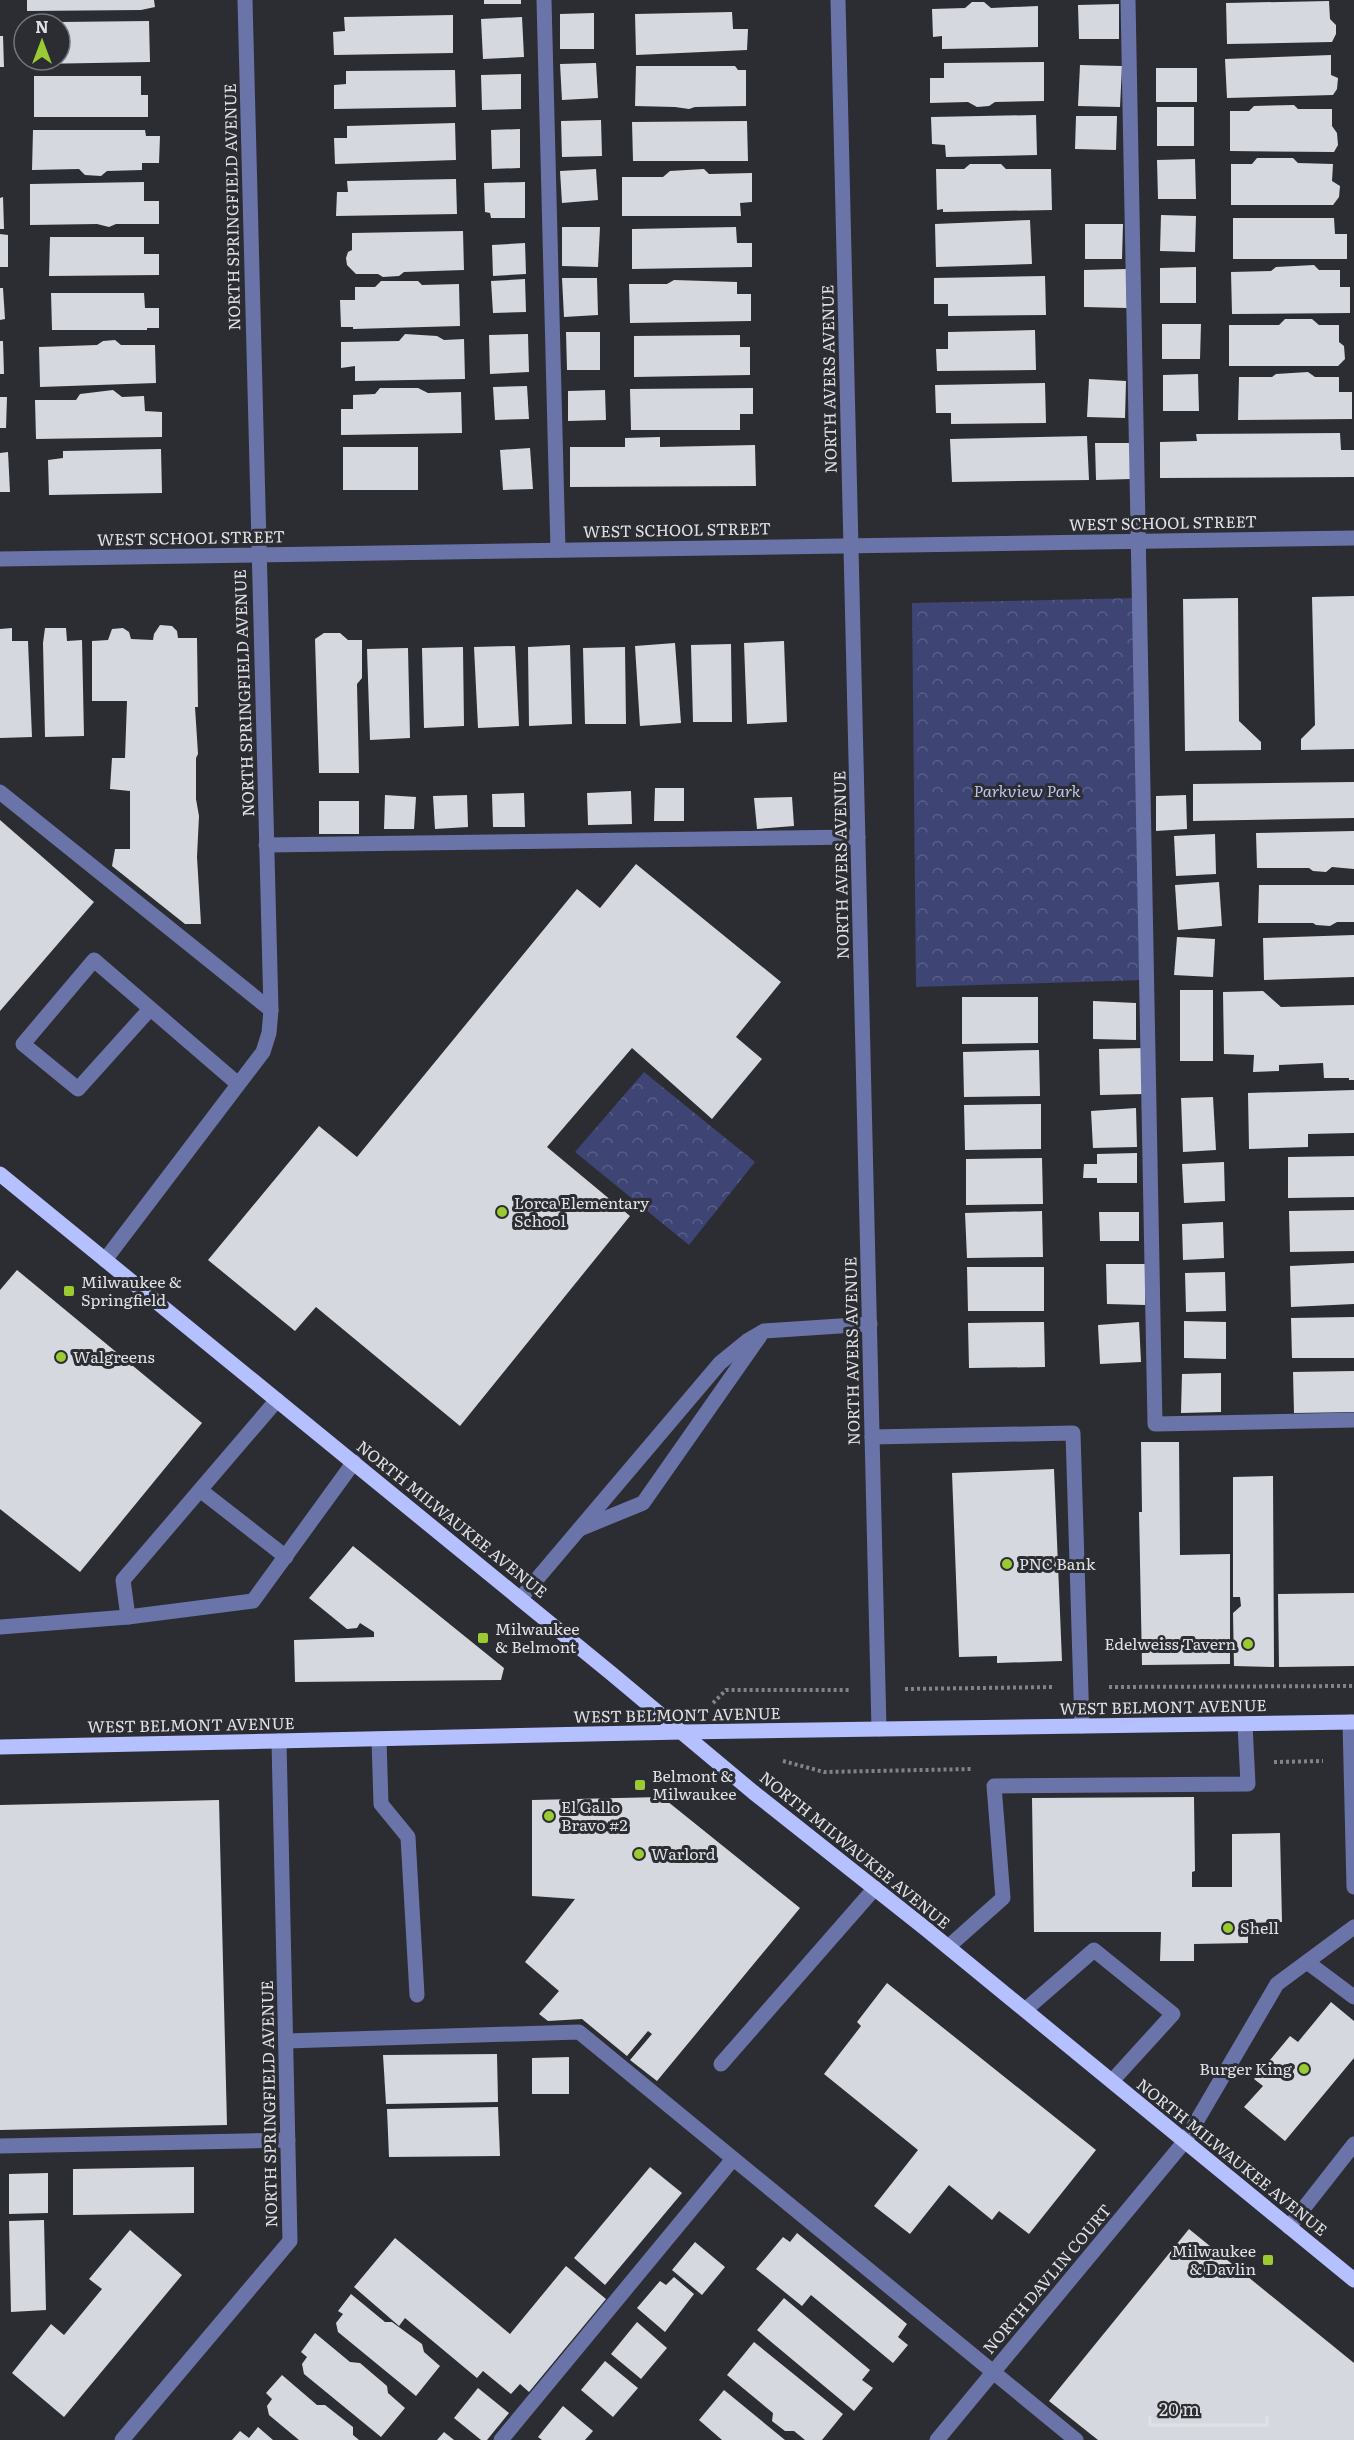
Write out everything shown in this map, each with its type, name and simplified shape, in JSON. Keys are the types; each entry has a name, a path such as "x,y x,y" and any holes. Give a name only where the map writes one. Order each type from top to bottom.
{"main road":[{"name":"NORTH MILWAUKEE AVENUE","path":"0,1174 683,1732 753,1792 948,1947 1354,2280"},
{"name":"WEST BELMONT AVENUE","path":"0,1746 683,1732 1352,1722"}],"street":[{"name":"NORTH SPRINGFIELD AVENUE","path":"105,1260 263,1052 271,1010 245,0"},
{"path":"544,0 558,550"},
{"name":"NORTH AVERS AVENUE","path":"838,0 879,1729"},
{"path":"1128,0 1155,1424 1354,1420"},
{"name":"WEST SCHOOL STREET","path":"0,559 1354,538"},
{"path":"0,792 271,1010"},
{"path":"266,845 858,837"},
{"path":"150,1009 78,1089 23,1044 94,960 238,1084"},
{"path":"520,1599 720,1363 747,1341 764,1331 870,1324"},
{"path":"578,1530 643,1503 764,1331"},
{"path":"128,1617 123,1580 277,1400"},
{"path":"872,1437 1073,1433 1082,1726"},
{"path":"0,1626 128,1617 254,1601 354,1462"},
{"path":"200,1490 286,1557"},
{"path":"1352,1722 1354,1887"},
{"path":"948,1947 1003,1898 994,1786 1248,1785 1245,1724"},
{"path":"379,1740 381,1804 408,1837 417,1995"},
{"name":"NORTH SPRINGFIELD AVENUE","path":"122,2440 290,2241 279,1742"},
{"path":"721,2064 875,1888"},
{"name":"NORTH DAVLIN COURT","path":"937,2440 1185,2141 1277,1984 1354,1928"},
{"path":"1024,2010 1094,1950 1173,2014 1112,2081"},
{"path":"1307,1962 1354,1997"},
{"path":"286,2041 579,2032 1076,2440"},
{"path":"0,2145 288,2140"},
{"path":"1289,2227 1354,2144"},
{"path":"501,2440 733,2159"}],"path":[{"path":"925,1688 1354,1686"},
{"path":"726,1690 820,1690"}],"green space":[{"name":"Parkview Park","path":"1136,598 1143,980 916,987 912,603"},
{"path":"644,1072 755,1162 689,1245 575,1152"}],"building":[{"path":"27,0 154,0 155,7 141,10 27,11"},
{"path":"484,0 521,0 521,4 484,4"},
{"path":"1329,1 1330,19 1336,25 1336,34 1332,42 1227,44 1226,3"},
{"path":"972,2 984,2 991,8 1038,6 1038,47 942,49 942,36 933,37 932,9 965,8"},
{"path":"1119,4 1119,39 1079,39 1078,5"},
{"path":"732,12 733,29 748,29 747,50 636,55 635,14"},
{"path":"594,13 594,49 560,49 560,14"},
{"path":"453,15 453,53 334,55 333,32 345,31 344,17"},
{"path":"522,17 524,57 483,59 481,19"},
{"path":"149,21 150,62 72,63 72,22"},
{"path":"0,36 3,36 4,67 0,67"},
{"path":"1331,55 1331,75 1338,78 1337,89 1333,95 1227,98 1225,59"},
{"path":"1044,62 1044,101 995,102 989,106 977,107 968,102 930,103 930,78 944,78 944,63"},
{"path":"596,63 598,98 562,100 560,64"},
{"path":"1080,65 1122,66 1120,107 1078,106"},
{"path":"636,66 735,66 738,70 746,70 746,106 689,109 635,106"},
{"path":"1156,68 1197,68 1197,102 1156,102"},
{"path":"455,70 456,107 334,109 334,85 346,84 346,71"},
{"path":"521,74 521,109 482,110 481,75"},
{"path":"34,76 141,76 141,95 148,95 148,117 34,117"},
{"path":"1294,105 1298,109 1332,109 1332,126 1337,133 1338,145 1334,152 1230,151 1230,111 1249,111 1254,106"},
{"path":"1157,107 1194,107 1194,146 1157,146"},
{"path":"1036,115 1037,155 946,157 945,145 932,144 931,117"},
{"path":"1076,116 1117,116 1116,150 1075,149"},
{"path":"601,120 602,156 562,157 561,121"},
{"path":"747,121 748,161 633,161 632,122"},
{"path":"455,123 456,160 335,164 334,138 347,138 347,126"},
{"path":"520,129 520,168 492,169 491,130"},
{"path":"33,130 145,130 146,136 160,136 159,163 142,163 142,170 107,171 101,176 85,175 79,169 32,170"},
{"path":"1257,158 1293,158 1298,163 1333,164 1332,181 1340,186 1339,197 1333,205 1231,205 1231,164 1252,164"},
{"path":"1195,159 1196,199 1158,199 1157,160"},
{"path":"970,164 1001,164 1006,169 1051,169 1052,210 943,212 943,209 937,210 936,169 964,169"},
{"path":"596,169 598,200 562,203 560,171"},
{"path":"704,169 709,174 752,173 752,202 740,203 741,216 622,216 622,177 663,177 670,171"},
{"path":"456,179 457,214 336,216 337,192 348,192 347,181"},
{"path":"144,182 144,201 159,201 159,224 116,224 109,227 97,224 30,225 30,184"},
{"path":"525,182 525,218 491,218 490,213 485,212 484,183"},
{"path":"3,197 4,229 0,229 0,198"},
{"path":"1161,215 1196,216 1195,252 1160,251"},
{"path":"1233,218 1334,218 1335,234 1347,234 1347,259 1233,259"},
{"path":"1030,220 1032,264 936,267 935,224"},
{"path":"1085,224 1123,224 1122,259 1085,259"},
{"path":"562,227 600,227 598,267 562,266"},
{"path":"736,227 737,243 752,243 752,267 632,269 632,229"},
{"path":"463,231 464,270 404,272 399,276 383,277 378,274 356,274 347,265 348,252 352,250 352,233"},
{"path":"0,234 8,235 8,267 0,267"},
{"path":"50,237 144,237 144,254 159,254 159,275 49,276"},
{"path":"525,243 526,274 493,276 492,245"},
{"path":"1314,265 1319,270 1340,270 1340,287 1350,287 1350,313 1232,314 1231,272 1271,271 1276,267"},
{"path":"1196,267 1196,303 1160,303 1160,268"},
{"path":"1126,269 1127,308 1084,307 1084,270"},
{"path":"1045,276 1046,315 948,316 948,304 934,304 934,278"},
{"path":"562,278 597,278 598,315 564,317"},
{"path":"525,279 526,312 493,313 491,281"},
{"path":"674,280 737,282 737,294 751,294 751,321 630,323 629,284 667,284"},
{"path":"381,281 418,281 422,285 459,284 460,326 353,329 353,327 341,327 340,300 355,300 355,287 375,287"},
{"path":"0,288 3,288 5,319 0,320"},
{"path":"51,293 144,293 145,308 159,308 159,328 52,330"},
{"path":"1285,319 1312,319 1319,325 1339,325 1339,342 1344,346 1345,359 1338,366 1229,366 1229,325 1279,325"},
{"path":"1162,324 1201,324 1200,359 1162,359"},
{"path":"1035,330 1036,370 937,371 936,349 948,349 948,332"},
{"path":"566,332 600,332 600,370 567,370"},
{"path":"405,334 437,336 444,340 464,339 465,379 355,381 355,366 341,368 341,342 399,341"},
{"path":"528,334 529,372 490,374 489,335"},
{"path":"740,335 740,347 750,347 750,375 634,377 634,336"},
{"path":"115,340 121,345 155,345 156,383 40,387 39,347 97,345 103,341"},
{"path":"0,341 3,341 4,374 0,374"},
{"path":"1308,372 1315,377 1339,377 1339,392 1352,392 1352,419 1238,420 1239,377 1272,377 1276,374"},
{"path":"1198,374 1199,411 1163,411 1163,375"},
{"path":"1089,379 1126,381 1125,418 1087,417"},
{"path":"1045,383 1046,423 951,424 951,413 936,413 935,385"},
{"path":"527,386 529,419 495,420 493,387"},
{"path":"380,388 418,388 428,393 461,392 462,433 341,435 341,409 353,409 353,395 375,394"},
{"path":"753,388 753,414 740,414 740,430 631,430 630,389"},
{"path":"113,390 122,397 144,396 145,411 162,412 162,437 36,439 35,400 76,400 80,394"},
{"path":"605,390 606,420 568,421 568,391"},
{"path":"0,397 7,397 6,428 0,428"},
{"path":"1340,433 1341,450 1354,450 1354,477 1160,478 1160,442 1197,441 1196,434"},
{"path":"1087,436 1089,480 952,482 950,439"},
{"path":"660,437 660,447 755,445 756,486 570,487 570,447 625,447 625,438"},
{"path":"1095,443 1130,443 1131,479 1096,480"},
{"path":"343,447 418,447 418,490 343,490"},
{"path":"530,448 533,489 503,490 500,450"},
{"path":"161,449 162,493 49,495 48,460 63,458 63,451"},
{"path":"8,452 10,492 0,492 0,453"},
{"path":"1354,596 1354,749 1301,750 1301,739 1315,725 1312,597"},
{"path":"1238,598 1239,721 1261,742 1261,750 1185,751 1183,599"},
{"path":"160,625 172,626 177,631 178,638 197,638 196,799 199,816 197,857 201,924 185,924 112,866 115,849 130,849 130,791 110,789 112,758 125,758 127,701 92,701 92,641 108,640 112,629 123,628 129,632 131,639 153,640"},
{"path":"12,628 12,641 28,641 32,737 0,738 0,629"},
{"path":"45,628 66,628 67,641 82,640 84,736 45,737 43,643"},
{"path":"324,633 340,633 348,640 362,640 362,678 357,684 359,773 319,773 315,639"},
{"path":"784,641 787,722 747,724 744,643"},
{"path":"675,643 681,723 640,726 635,646"},
{"path":"731,644 732,722 693,722 691,645"},
{"path":"570,645 572,724 529,726 528,647"},
{"path":"515,646 519,726 478,728 474,647"},
{"path":"463,647 464,726 424,728 422,648"},
{"path":"625,647 626,724 585,724 583,648"},
{"path":"408,648 410,738 370,740 367,649"},
{"path":"1354,782 1354,818 1193,821 1193,784"},
{"path":"655,788 684,788 684,821 654,821"},
{"path":"631,791 632,824 588,825 587,793"},
{"path":"524,793 525,827 493,827 492,794"},
{"path":"385,795 416,797 414,829 384,829"},
{"path":"467,795 468,827 435,829 433,796"},
{"path":"1186,795 1187,829 1156,831 1156,796"},
{"path":"792,797 794,826 757,829 754,798"},
{"path":"319,801 359,801 359,834 319,834"},
{"path":"0,820 94,902 0,1011"},
{"path":"1354,831 1354,869 1332,867 1326,872 1313,871 1309,868 1257,868 1256,833"},
{"path":"1215,834 1216,874 1176,876 1174,836"},
{"name":"Lorca Elementary School","path":"636,864 781,982 736,1037 762,1059 712,1119 632,1048 547,1147 630,1216 460,1426 316,1307 295,1331 208,1260 319,1126 357,1157 577,889 600,908"},
{"path":"1219,882 1222,926 1178,930 1175,885"},
{"path":"1259,885 1354,885 1354,922 1337,922 1330,926 1313,923 1258,923"},
{"path":"1354,935 1354,977 1264,980 1263,938"},
{"path":"1177,937 1215,939 1213,977 1174,975"},
{"path":"1180,990 1213,990 1213,1061 1180,1061"},
{"path":"1263,991 1281,1007 1354,1005 1354,1080 1324,1078 1323,1063 1279,1065 1279,1071 1253,1072 1254,1055 1224,1054 1223,992"},
{"path":"962,997 1038,997 1038,1043 962,1044"},
{"path":"1093,1001 1136,1003 1136,1040 1093,1039"},
{"path":"1145,1048 1144,1094 1100,1095 1099,1049"},
{"path":"1039,1050 1040,1096 964,1097 963,1052"},
{"path":"1354,1090 1354,1133 1308,1134 1308,1147 1249,1149 1248,1093"},
{"path":"1213,1097 1216,1150 1183,1152 1181,1098"},
{"path":"1041,1104 1041,1149 965,1150 964,1105"},
{"path":"1136,1108 1137,1147 1093,1148 1091,1111"},
{"path":"1137,1153 1137,1183 1097,1183 1097,1178 1083,1178 1084,1164 1097,1164 1097,1154"},
{"path":"1354,1156 1354,1197 1288,1198 1288,1157"},
{"path":"1042,1158 1043,1204 966,1205 966,1159"},
{"path":"1224,1162 1225,1201 1184,1203 1182,1164"},
{"path":"1354,1210 1354,1251 1290,1252 1289,1211"},
{"path":"1042,1211 1043,1257 967,1258 965,1213"},
{"path":"1099,1212 1139,1212 1139,1241 1100,1241"},
{"path":"1223,1222 1224,1258 1183,1260 1182,1224"},
{"path":"1354,1263 1354,1304 1291,1307 1290,1266"},
{"path":"1106,1264 1146,1264 1145,1305 1107,1304"},
{"path":"967,1267 1044,1267 1044,1311 968,1311"},
{"name":"Walgreens","path":"17,1270 202,1423 80,1572 0,1509 0,1290"},
{"path":"1225,1272 1226,1311 1186,1312 1185,1273"},
{"path":"1354,1317 1354,1358 1292,1358 1291,1318"},
{"path":"1184,1321 1226,1322 1226,1359 1184,1358"},
{"path":"1044,1322 1045,1367 969,1368 968,1323"},
{"path":"1139,1322 1141,1362 1100,1364 1098,1325"},
{"path":"1354,1371 1354,1412 1294,1413 1293,1372"},
{"path":"1221,1373 1221,1412 1181,1413 1182,1374"},
{"path":"1141,1442 1179,1442 1180,1555 1230,1554 1230,1664 1142,1665 1139,1512 1142,1512"},
{"name":"PNC Bank","path":"1054,1469 1062,1661 997,1663 997,1656 959,1657 952,1473"},
{"path":"1273,1476 1274,1667 1234,1666 1233,1613 1241,1606 1240,1597 1233,1597 1233,1477"},
{"path":"353,1546 504,1668 501,1680 295,1682 294,1640 374,1637 374,1632 360,1623 357,1628 347,1629 309,1598"},
{"path":"1354,1593 1354,1666 1279,1667 1278,1594"},
{"path":"662,1797 800,1908 657,2081 630,2060 652,2034 648,2031 627,2056 582,2019 548,2021 539,2014 559,1991 525,1962 575,1899 532,1896 532,1800"},
{"name":"Shell","path":"1194,1797 1195,1871 1192,1872 1192,1887 1232,1887 1232,1834 1280,1833 1282,1922 1248,1923 1248,1943 1194,1944 1194,1961 1160,1961 1161,1932 1034,1932 1032,1798"},
{"path":"219,1800 227,2125 0,2130 0,1805"},
{"path":"887,1983 1096,2150 1029,2234 999,2211 992,2220 949,2185 910,2234 874,2206 918,2150 824,2074 861,2026 857,2022"},
{"name":"Burger King","path":"1331,2002 1354,2021 1354,2058 1285,2141 1244,2107 1263,2086 1254,2079 1290,2036 1298,2042"},
{"path":"497,2054 498,2102 386,2104 383,2055"},
{"path":"569,2057 569,2094 532,2094 532,2058"},
{"path":"498,2107 500,2156 389,2157 387,2109"},
{"path":"194,2167 194,2213 73,2215 73,2169"},
{"path":"650,2167 682,2193 605,2285 574,2258"},
{"path":"48,2173 48,2213 9,2214 9,2174"},
{"path":"44,2220 46,2310 11,2312 9,2221"},
{"path":"1189,2229 1354,2363 1354,2440 1098,2440 1049,2401"},
{"path":"130,2230 182,2275 64,2417 12,2373 51,2324 64,2335 102,2289 89,2279"},
{"path":"797,2233 907,2324 898,2337 908,2345 893,2363 811,2295 802,2306 756,2269 783,2237 790,2242"},
{"path":"395,2238 510,2334 566,2266 606,2299 529,2392 520,2384 511,2394 483,2371 477,2378 405,2318 399,2326 354,2287"},
{"path":"695,2242 725,2267 702,2295 672,2270"},
{"path":"674,2277 694,2294 665,2332 637,2308 660,2281 666,2285"},
{"path":"351,2294 385,2322 392,2322 422,2344 424,2352 440,2366 416,2396 338,2332 336,2323 343,2314 338,2311"},
{"path":"784,2298 870,2370 862,2380 873,2388 854,2411 757,2330"},
{"path":"637,2322 667,2348 641,2379 611,2354"},
{"path":"315,2333 350,2362 360,2363 387,2386 388,2393 405,2408 381,2437 304,2374 302,2364 307,2357 301,2352"},
{"path":"754,2342 843,2414 822,2440 805,2440 794,2431 785,2431 772,2421 773,2413 727,2375"},
{"path":"605,2361 638,2388 613,2417 581,2390"},
{"path":"282,2375 317,2405 325,2405 353,2427 353,2435 359,2440 299,2440 269,2415 267,2406 272,2399 266,2393"},
{"path":"478,2388 509,2413 487,2440 481,2440 454,2418"},
{"path":"724,2390 785,2440 722,2440 699,2420"},
{"path":"563,2406 593,2431 585,2440 542,2440 538,2437"},
{"path":"258,2427 273,2440 232,2440 240,2431 249,2438"},
{"path":"444,2432 454,2440 437,2440"}],"place":[{"name":"Lorca Elementary School","path":"502,1212"},
{"name":"Milwaukee & Springfield","path":"69,1291"},
{"name":"Walgreens","path":"61,1357"},
{"name":"PNC Bank","path":"1007,1564"},
{"name":"Milwaukee & Belmont","path":"483,1638"},
{"name":"Edelweiss Tavern","path":"1248,1644"},
{"name":"Belmont & Milwaukee","path":"640,1785"},
{"name":"El Gallo Bravo #2","path":"549,1816"},
{"name":"Warlord","path":"639,1854"},
{"name":"Shell","path":"1228,1928"},
{"name":"Burger King","path":"1304,2069"},
{"name":"Milwaukee & Davlin","path":"1268,2260"}]}
